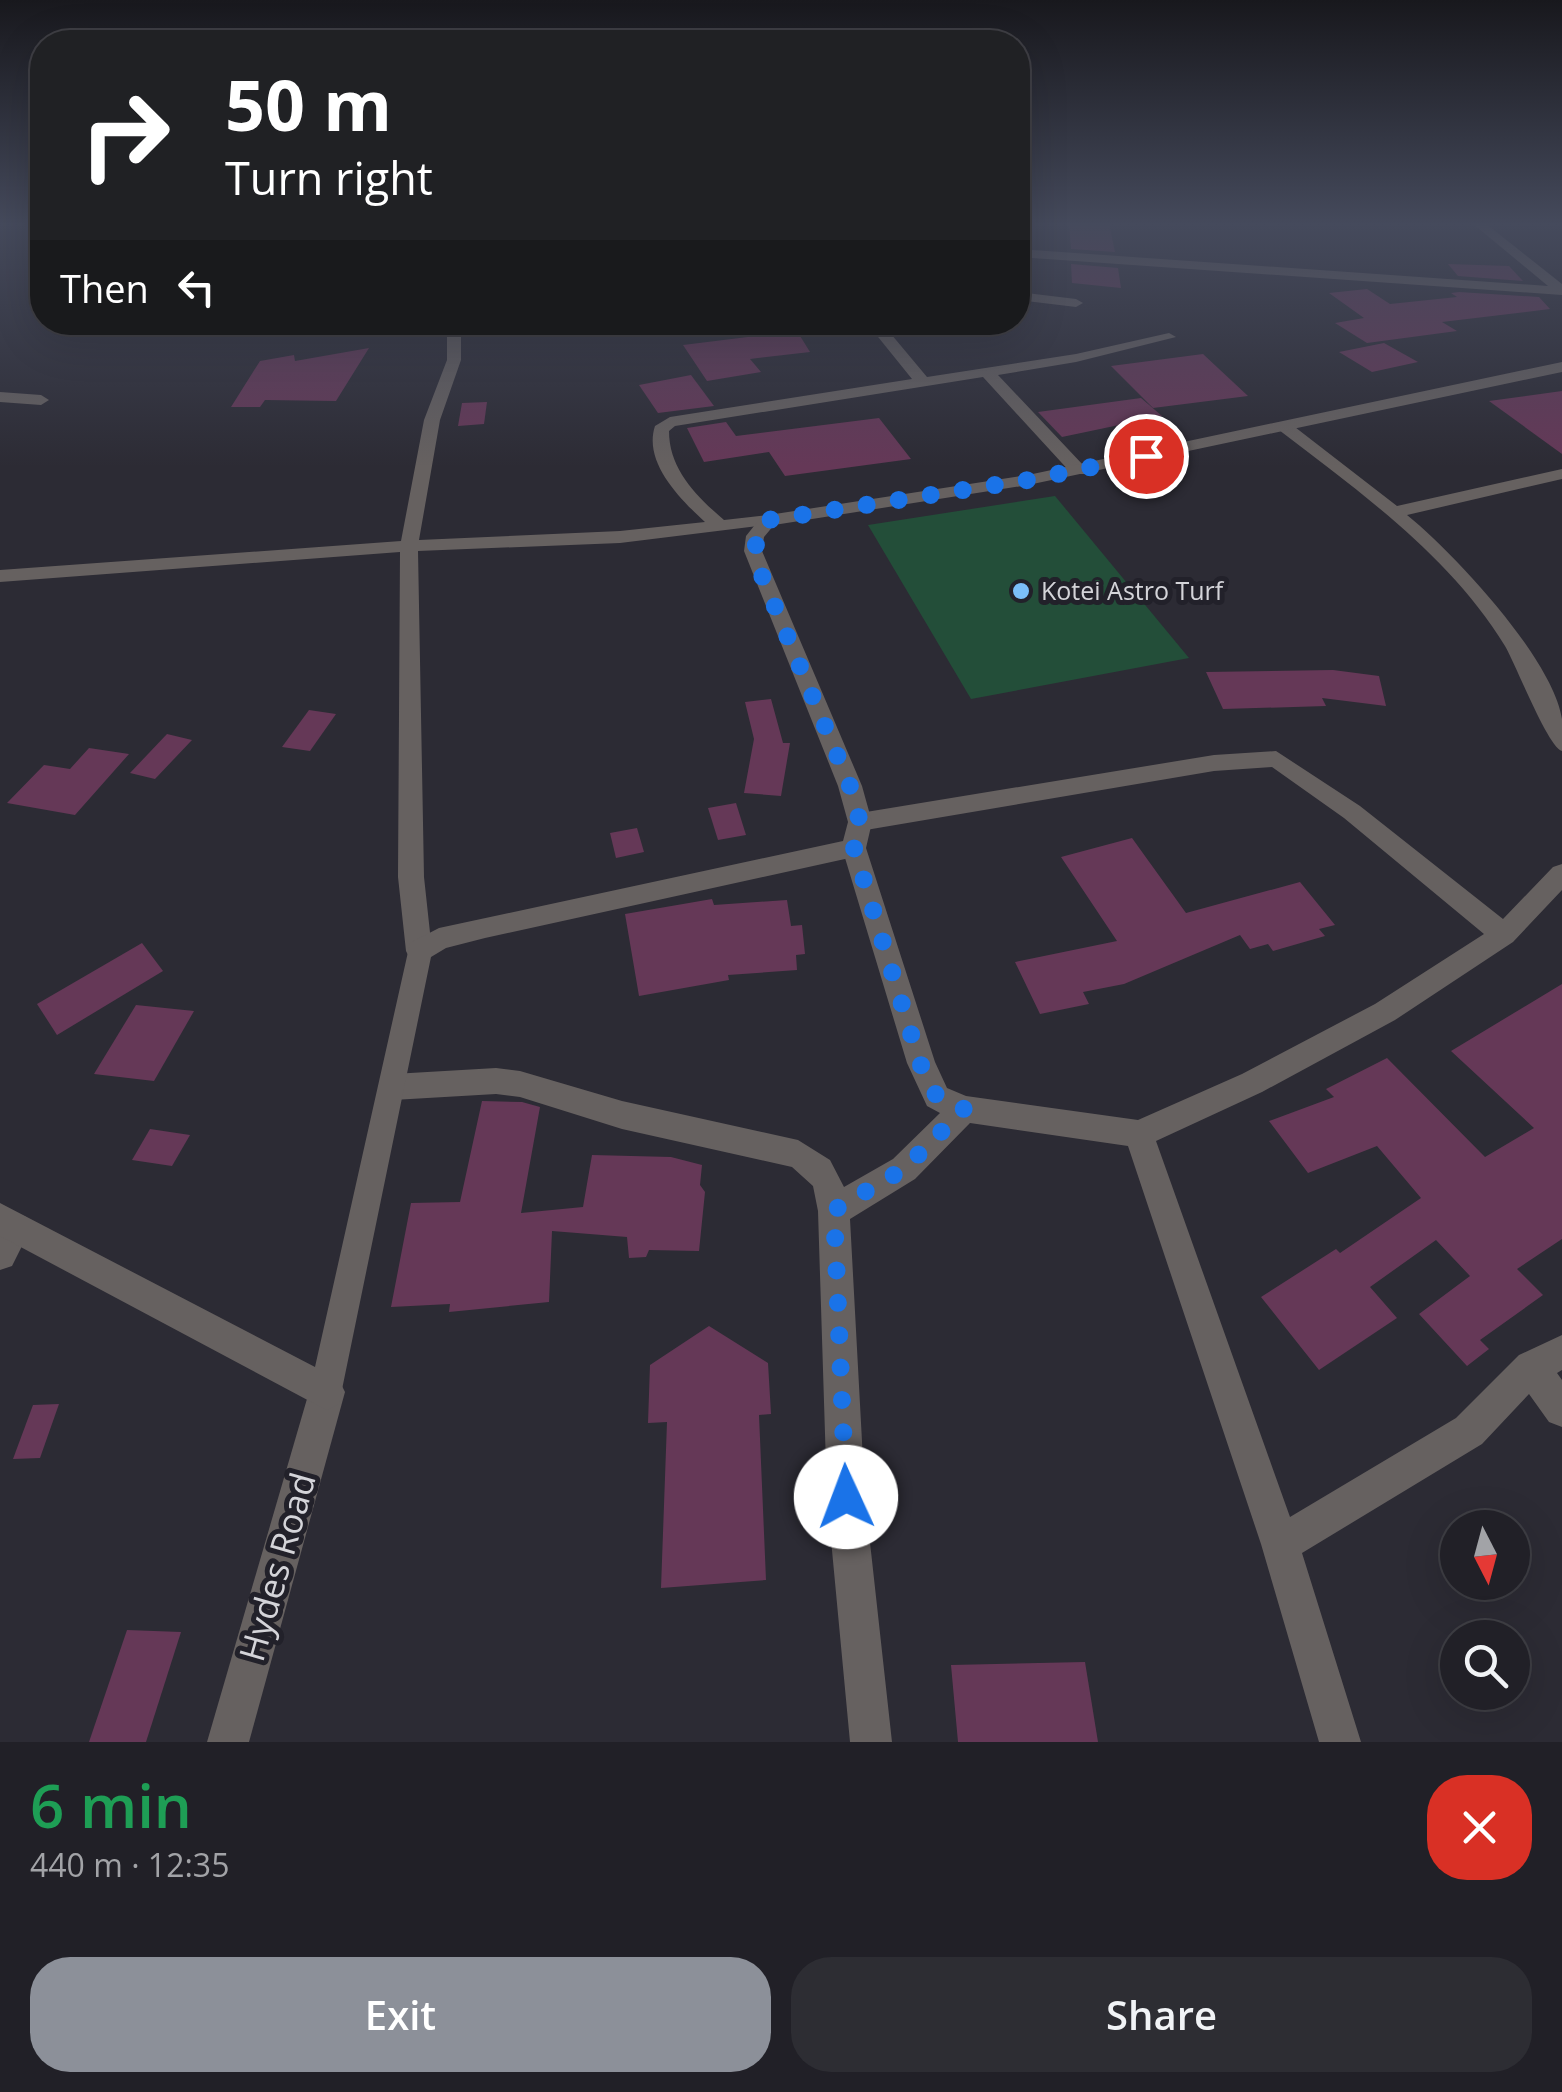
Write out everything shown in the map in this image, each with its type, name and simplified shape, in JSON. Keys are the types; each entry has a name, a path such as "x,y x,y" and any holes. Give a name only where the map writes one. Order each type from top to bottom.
{"street":[{"name":"Hydes Road","path":"228,1742 327,1392 419,951 410,858 409,546 432,420 454,360 454,335"},
{"path":"884,335 922,382"},
{"path":"719,525 691,502 672,469 660,437 661,429 670,422 987,372 1169,336"},
{"path":"0,576 409,546 620,536 768,520 1078,470 1562,368"},
{"path":"987,372 1078,470"},
{"path":"0,397 40,400"},
{"path":"1285,426 1396,512 1470,583 1518,645 1562,743"},
{"path":"1396,512 1562,474"},
{"path":"768,520 755,536 758,566 850,786 857,835 920,1063 937,1097 964,1109 1139,1134 1252,1084 1385,1012 1504,935 1562,874"},
{"path":"419,951 438,939 857,835 1214,763 1276,759 1352,812 1504,935"},
{"path":"393,1087 496,1081 520,1084 622,1115 798,1154 818,1165 830,1186 834,1210 846,1497 872,1742"},
{"path":"834,1210 904,1169 964,1109"},
{"path":"1139,1134 1280,1544 1340,1742"},
{"path":"5,1233 327,1392"},
{"path":"1280,1544 1469,1431 1546,1359 1562,1408"}],"green space":[{"name":"Kotei Astro Turf","path":"1055,496 1189,658 971,699 868,525"}],"building":[{"path":"1345,304 1546,304 1550,309 1442,322 1457,331 1367,343 1335,323 1364,318"},
{"path":"799,335 810,352 750,359 761,372 707,381 683,345"},
{"path":"1384,343 1418,362 1372,372 1339,352"},
{"path":"369,348 336,401 265,400 260,407 231,407 260,361 294,355 295,361"},
{"path":"1203,354 1248,396 1153,408 1111,366"},
{"path":"691,375 714,406 658,413 639,385"},
{"path":"1562,391 1562,454 1489,401"},
{"path":"1141,398 1162,416 1062,437 1038,412"},
{"path":"487,402 484,424 458,426 462,403"},
{"path":"879,418 911,459 785,476 769,452 704,462 687,428 726,422 736,436"},
{"path":"1333,670 1379,676 1386,706 1322,698 1326,706 1223,709 1206,672"},
{"path":"771,699 783,743 790,743 781,796 744,793 754,739 745,702"},
{"path":"309,710 336,714 310,751 282,747"},
{"path":"167,734 192,740 155,779 130,773"},
{"path":"89,748 129,754 75,815 7,803 44,765 70,769"},
{"path":"736,803 746,835 718,840 708,808"},
{"path":"637,828 644,852 616,858 610,833"},
{"path":"1132,838 1186,913 1300,882 1335,925 1319,929 1325,936 1273,951 1268,944 1250,949 1240,935 1124,984 1083,992 1089,1004 1040,1014 1015,962 1117,941 1061,857"},
{"path":"712,899 714,905 787,900 791,926 802,925 805,954 796,955 797,970 728,975 729,980 639,996 625,914"},
{"path":"142,943 163,971 57,1035 37,1004"},
{"path":"1562,984 1562,1239 1517,1269 1543,1295 1480,1340 1489,1349 1467,1366 1419,1314 1470,1276 1436,1240 1370,1287 1397,1318 1319,1370 1261,1297 1336,1249 1340,1253 1421,1198 1377,1146 1308,1173 1269,1121 1334,1097 1326,1089 1387,1058 1485,1157 1534,1128 1451,1051"},
{"path":"136,1005 194,1011 154,1081 94,1074"},
{"path":"482,1101 522,1102 540,1107 521,1213 583,1207 592,1155 671,1157 702,1165 700,1185 705,1192 699,1251 649,1250 646,1257 629,1258 627,1237 552,1231 549,1302 449,1312 450,1304 391,1307 411,1203 460,1202"},
{"path":"150,1129 190,1135 172,1166 132,1160"},
{"path":"709,1326 768,1363 771,1414 759,1415 766,1580 661,1588 667,1422 648,1423 650,1365"},
{"path":"59,1404 40,1458 13,1459 33,1405"},
{"path":"127,1630 181,1632 146,1742 89,1742"},
{"path":"1085,1662 1098,1742 958,1742 951,1665"}],"place":[{"name":"Kotei Astro Turf","path":"1021,591"}],"route":[{"path":"846,1497 834,1210 904,1169 964,1109 937,1097 920,1063 854,848 860,822 850,786 758,566 753,551 755,536 768,520 1028,480 1146,456"}]}
